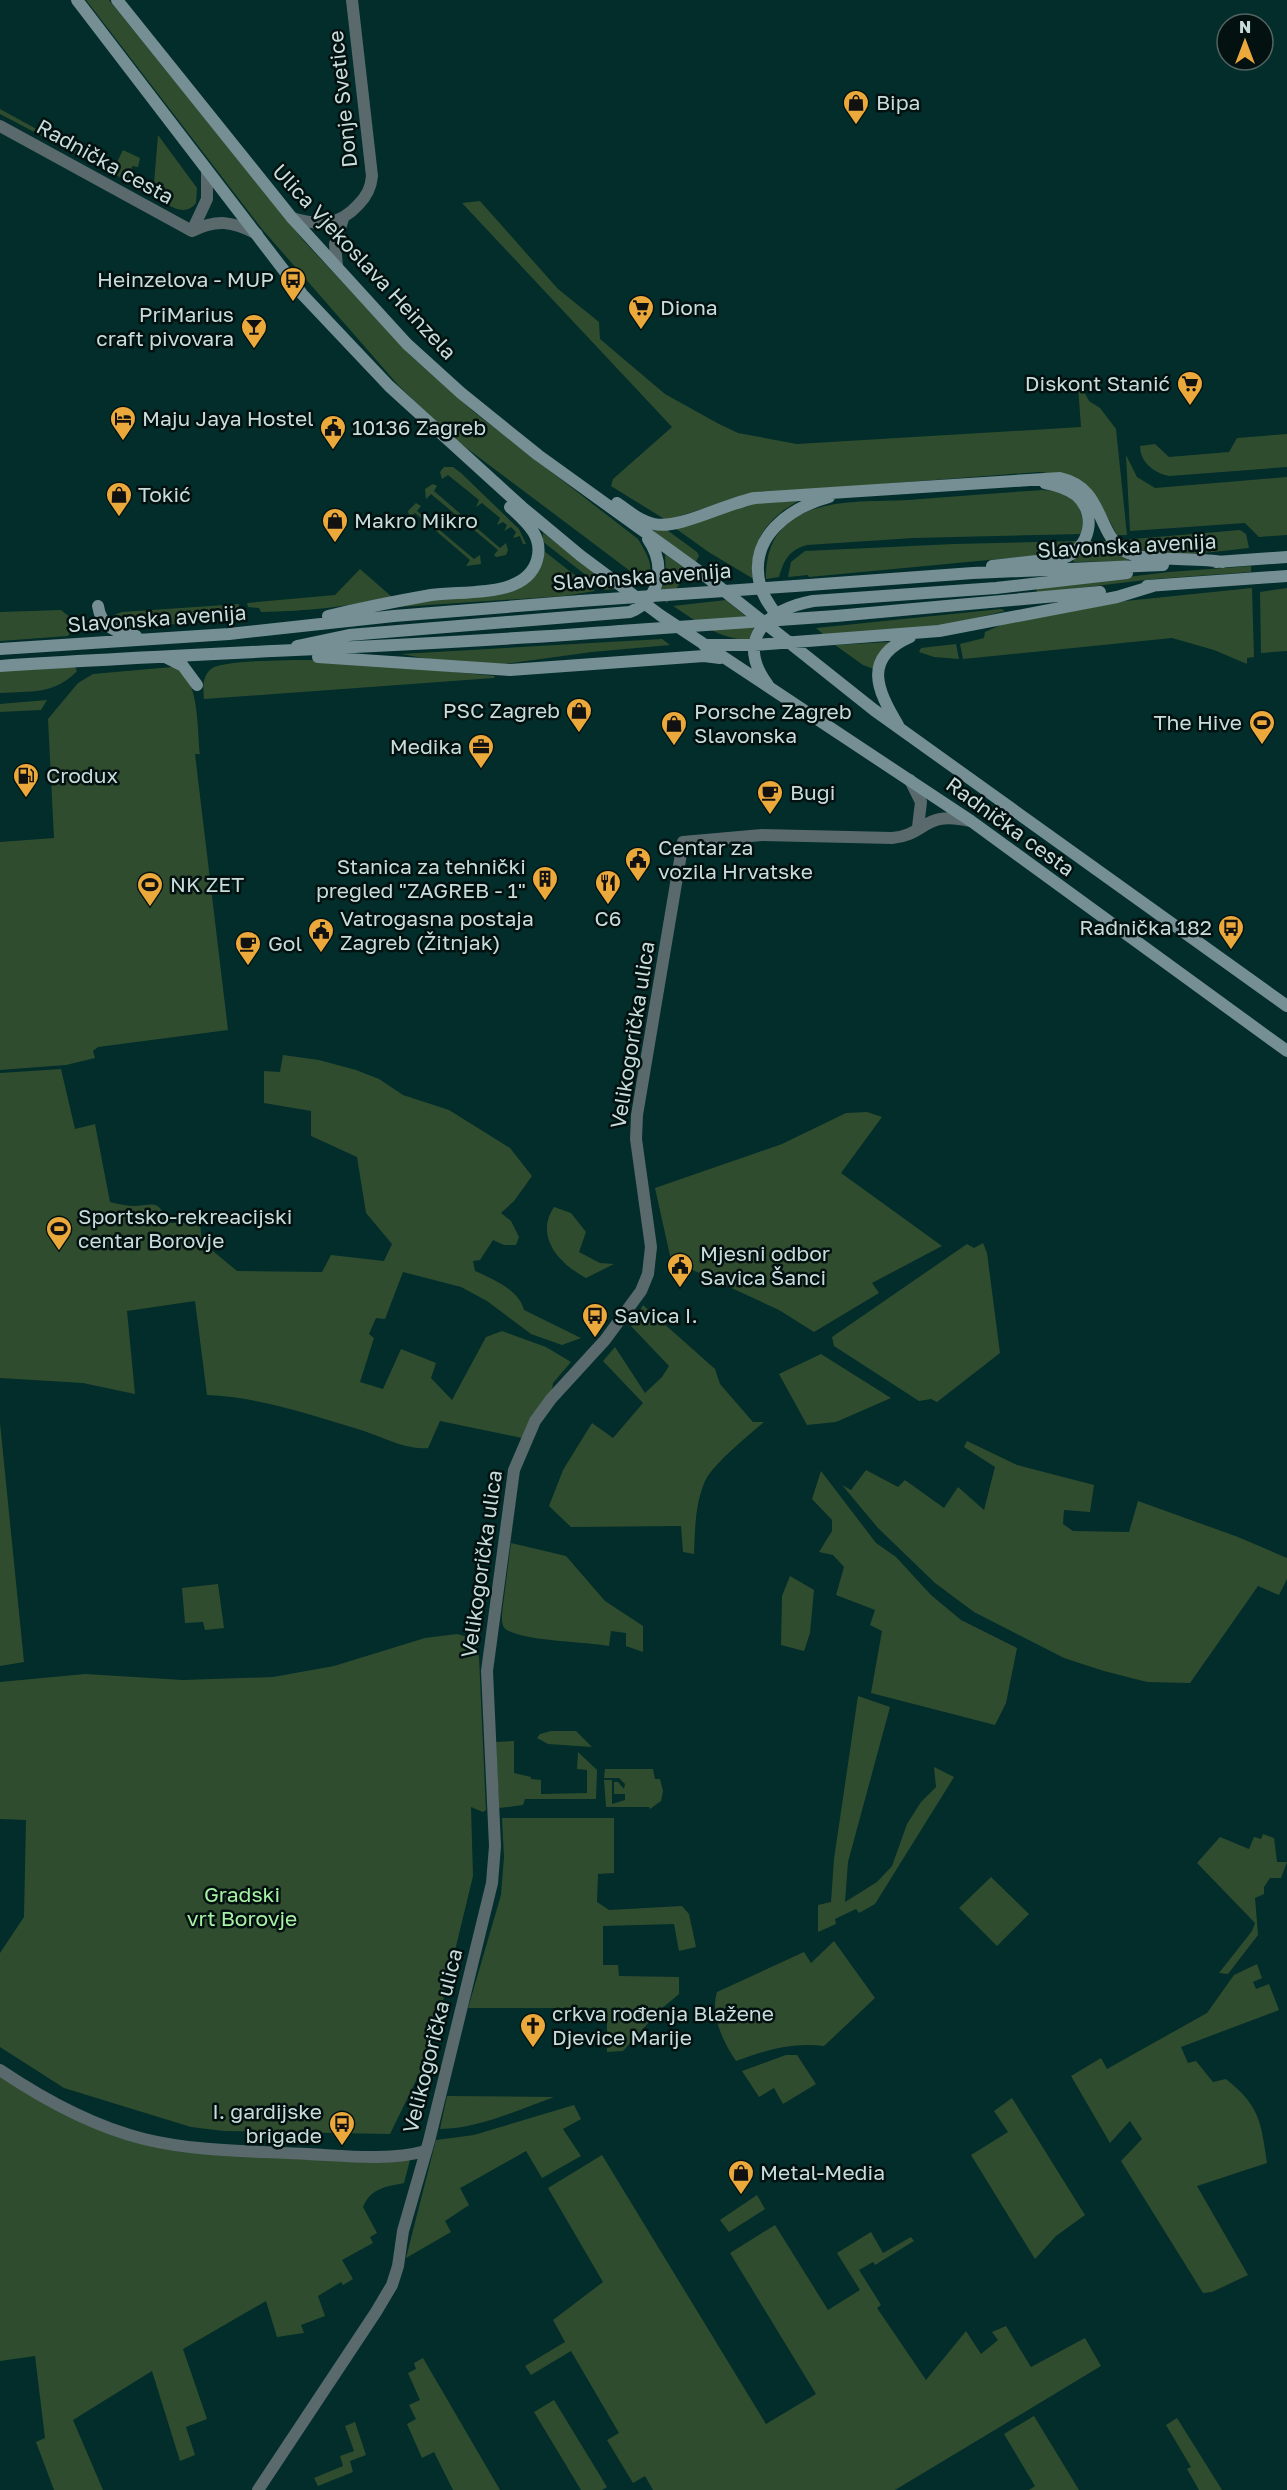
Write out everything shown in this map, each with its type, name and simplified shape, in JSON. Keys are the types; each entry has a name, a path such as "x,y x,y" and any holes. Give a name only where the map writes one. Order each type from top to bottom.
{"main road":[{"path":"76,0 302,294 382,379 563,542 704,645 754,645 922,633 1117,597 1153,586"},
{"name":"Ulica Vjekoslava Heinzela","path":"117,0 292,218 407,344 461,393 586,491 788,641"},
{"path":"586,491 606,498 645,521 665,525 725,504 755,498 1060,478 1078,484 1092,499 1113,538 1128,553 1152,558 1190,557 1223,562"},
{"path":"972,573 994,565 1063,558 1070,556 1083,544 1089,520 1084,504 1077,496 1057,486 1029,481"},
{"path":"293,627 341,613 431,595 507,587 523,580 536,564 538,541 526,522 505,502 496,484"},
{"path":"788,641 760,584 759,563 768,535 789,513 839,494"},
{"path":"285,650 309,642 350,635 618,614 645,604 653,594 660,567 654,547 638,528"},
{"name":"Slavonska avenija","path":"0,649 158,639 580,601 972,573 1163,566 1287,557"},
{"path":"774,692 759,670 754,645 764,622 775,613 793,605 813,601 1075,580 1163,566"},
{"name":"Slavonska avenija","path":"0,666 161,655 416,646 836,616 1020,601 1153,586 1287,576"},
{"path":"98,606 104,621 114,631 158,639"},
{"path":"900,729 879,689 879,665 891,647 922,633"},
{"name":"Radnička cesta","path":"788,641 900,729 1287,1006"},
{"name":"Radnička cesta","path":"704,645 971,821 1287,1051"},
{"path":"285,650 314,657 366,659 483,670 704,656 725,659"},
{"path":"161,655 183,666 197,685"}],"street":[{"name":"Donje Svetice","path":"343,219 363,200 372,182 352,0"},
{"name":"Radnička cesta","path":"0,126 192,231"},
{"path":"192,231 207,199 207,172"},
{"path":"292,218 326,224 343,219"},
{"path":"337,266 336,244 343,219"},
{"path":"192,231 205,225 225,221 256,234"},
{"path":"909,778 921,802 918,827 943,817 971,821"},
{"name":"Velikogorička ulica","path":"258,2490 392,2285 398,2266 411,2201 426,2151 494,1872 487,1671 514,1470 535,1421 551,1399 605,1340 641,1291 651,1262 636,1139 637,1115 683,842 762,835 892,838 904,836 918,827"},
{"path":"0,2070 79,2115 124,2133 152,2141 231,2150 341,2155 398,2156 426,2151"}],"green space":[{"path":"86,0 109,0 303,240 410,355 474,412 638,539 647,555 651,572 646,583 452,437 399,386 262,229"},
{"path":"0,109 91,159 97,153 100,157 99,162 91,162 0,114"},
{"path":"158,135 197,188 196,203 191,208 181,210 153,196"},
{"path":"123,150 140,158 138,167 132,166 130,183 114,174 114,168"},
{"path":"480,201 558,289 599,322 600,339 665,394 738,433 797,444 1081,427 1078,386 1081,386 1089,401 1100,408 1116,429 1127,535 1117,535 1096,501 1077,484 1066,478 1039,472 752,494 666,520 611,486 613,479 672,427 462,203"},
{"path":"1287,434 1287,467 1169,476 1158,472 1145,462 1140,446 1155,444 1169,457 1229,452 1237,438"},
{"path":"1126,455 1137,477 1155,488 1287,477 1287,535 1259,537 1245,523 1130,531"},
{"path":"444,467 453,467 461,473 519,529 526,544 523,544 520,536 513,538 516,532 511,527 504,531 507,525 503,522 497,525 500,518 482,503 476,507 479,500 448,475 442,479 440,472"},
{"path":"433,484 437,486 434,491 500,548 506,543 508,550 506,555 496,557 494,555 498,550 431,494 426,499 425,489"},
{"path":"1042,490 1062,493 1075,501 1081,515 1083,534 913,538 807,545 788,556 779,577 766,579 769,553 780,531 793,519 820,507 849,502"},
{"path":"798,501 778,515 763,532 754,552 752,578 710,553 675,528 746,504"},
{"path":"416,503 421,506 417,511 474,559 480,555 481,564 466,566 470,560 415,513 409,517 408,511"},
{"path":"651,529 667,530 697,552 699,556 695,563"},
{"path":"1240,530 1246,534 1249,548 1164,554 1148,552 1121,540"},
{"path":"543,533 616,589 605,590 542,541"},
{"path":"1080,541 1064,553 809,577 808,575 788,577 791,562 805,551"},
{"path":"1090,541 1110,541 1128,559 1127,561 1074,562 1073,560"},
{"path":"544,551 595,591 564,596 399,607 440,599 506,592 523,584 536,571"},
{"path":"665,554 688,571 667,603 659,596 666,576"},
{"path":"1251,566 1251,572 1154,579 1037,593 1036,588 1169,572"},
{"path":"360,569 392,597 295,611 261,612 259,608 248,607 247,603 335,595"},
{"path":"1252,588 1254,657 1247,658 1247,664 1214,650 1172,638 963,659 960,644 984,638 985,632 1003,624 1096,604"},
{"path":"1287,588 1287,651 1261,653 1260,592"},
{"path":"726,600 755,624 749,640 718,633 673,606"},
{"path":"239,604 239,609 203,614 203,618 178,624 118,628 113,623 114,615 122,612"},
{"path":"1001,609 1005,611 942,626 824,635 816,628"},
{"path":"61,610 71,618 74,624 68,636 0,641 0,612"},
{"path":"662,639 670,645 592,652 504,664 440,661 401,654"},
{"path":"890,642 874,669 863,665 835,645"},
{"path":"956,644 959,659 934,657 919,652 921,648"},
{"path":"329,660 495,676 494,678 204,699 203,686 206,675 218,666 267,661"},
{"path":"75,667 77,671 68,679 51,688 0,693 0,671"},
{"path":"172,667 181,671 188,679 195,703 200,754 195,754 228,1030 98,1047 93,1051 95,1058 66,1065 0,1070 0,842 54,838 48,719 78,683 93,674"},
{"path":"47,700 41,710 0,712 0,704"},
{"path":"283,1055 319,1060 356,1070 379,1079 403,1095 449,1110 510,1148 532,1176 514,1201 501,1213 511,1221 519,1237 516,1245 504,1245 493,1240 480,1260 473,1261 475,1271 511,1291 524,1310 581,1338 562,1345 531,1334 487,1301 461,1287 403,1272 385,1319 376,1318 369,1334 374,1338 360,1382 383,1389 401,1349 436,1363 431,1378 452,1400 486,1337 502,1331 546,1347 571,1362 553,1383 552,1390 522,1438 440,1421 428,1448 411,1447 285,1408 246,1399 207,1395 195,1301 127,1311 135,1394 83,1383 0,1378 0,1073 61,1069 75,1129 95,1124 110,1202 132,1206 153,1205 159,1207 170,1223 200,1223 202,1242 237,1271 322,1272 331,1255 384,1261 392,1244 366,1213 357,1157 311,1136 311,1111 264,1103 264,1071 280,1072"},
{"path":"867,1112 882,1117 841,1173 942,1246 872,1283 879,1293 814,1332 779,1310 671,1260 655,1188 782,1144 846,1113"},
{"path":"554,1207 571,1213 586,1232 579,1252 600,1263 614,1264 586,1278 567,1265 548,1239 549,1218"},
{"path":"983,1243 987,1253 1000,1353 937,1402 931,1399 919,1401 834,1346 832,1337 967,1244 974,1248"},
{"path":"643,1305 715,1369 720,1384 753,1422 764,1422 723,1458 705,1481 697,1508 694,1554 683,1552 681,1526 571,1527 549,1506 563,1470 592,1423 613,1438 643,1403 603,1361 615,1347 645,1393 662,1377 669,1366 631,1326"},
{"path":"821,1354 891,1398 836,1422 807,1425 779,1374"},
{"path":"0,1423 24,1662 0,1666"},
{"path":"967,1441 1017,1465 1094,1485 1090,1512 1064,1510 1063,1524 1073,1531 1129,1532 1138,1501 1238,1537 1287,1558 1287,1579 1279,1595 1258,1586 1190,1683 1147,1682 1064,1658 974,1612 935,1583 878,1528 842,1485 851,1490 866,1470 898,1487 905,1480 944,1508 958,1487 984,1510 995,1467 964,1447"},
{"path":"821,1471 876,1543 896,1557 931,1595 961,1620 1017,1648 1006,1703 995,1725 871,1693 882,1631 870,1625 875,1610 836,1595 844,1567 833,1555 819,1552 832,1531 832,1520 812,1499"},
{"path":"511,1543 566,1556 605,1601 643,1626 643,1652 626,1646 626,1633 611,1631 609,1646 527,1637 505,1629 502,1623 502,1613"},
{"path":"790,1576 814,1590 810,1633 804,1651 781,1645 782,1596"},
{"path":"218,1584 224,1628 205,1630 203,1622 185,1623 182,1588"},
{"name":"Gradski vrt Borovje","path":"457,1634 475,1639 479,1657 486,1810 483,1812 471,1807 473,1876 431,2050 390,2134 224,2131 191,2127 64,2088 0,2047 0,1953 24,1917 26,1820 0,1819 0,1682 85,1674 183,1680 273,1677 334,1666 425,1638"},
{"path":"858,1696 890,1707 848,1862 845,1902 877,1882 892,1866 907,1824 921,1802 936,1787 934,1767 954,1777 875,1904 859,1913 856,1909 835,1919 836,1924 818,1932 818,1905 831,1902 834,1859"},
{"path":"551,1731 576,1731 592,1747 548,1744 537,1738 540,1734"},
{"path":"514,1741 514,1773 541,1780 541,1794 587,1793 587,1770 577,1769 578,1752 597,1770 596,1799 525,1799 523,1805 499,1808 496,1742"},
{"path":"605,1769 653,1769 655,1779 660,1779 663,1791 661,1801 650,1809 649,1807 606,1807 604,1780 612,1780 612,1804 625,1800 625,1794 614,1794 614,1782 618,1782 624,1789 625,1784 619,1778 604,1778"},
{"path":"502,1818 614,1818 614,1873 598,1874 597,1902 609,1910 682,1906 689,1914 696,1947 679,1951 674,1924 603,1926 603,1965 618,1965 619,1976 679,1977 679,1994 660,2010 623,2051 607,2052 607,2008 468,2008 501,1895 504,1857"},
{"path":"1263,1834 1274,1838 1277,1862 1287,1862 1281,1878 1270,1878 1264,1887 1264,1894 1255,1898 1258,1935 1228,1974 1219,1973 1252,1931 1255,1923 1197,1863 1220,1837 1249,1849 1254,1837 1261,1839"},
{"path":"991,1877 1029,1914 997,1946 959,1908"},
{"path":"834,1941 875,1998 824,2046 801,2045 779,2048 736,2061 719,2028 715,2010 717,1992 804,1952 811,1963"},
{"path":"1257,1964 1262,1978 1253,1982 1256,1989 1269,1984 1279,2010 1181,2047 1188,2063 1196,2061 1213,2082 1226,2079 1246,2098 1257,2116 1267,2163 1197,2186 1248,2275 1212,2292 1203,2293 1121,2161 1142,2139 1130,2121 1110,2143 1071,2076 1101,2058 1107,2069 1207,2013 1234,1975"},
{"path":"786,2055 797,2055 816,2084 783,2104 774,2088 759,2097 742,2071"},
{"path":"0,2074 135,2140 410,2160 404,2183 379,2189 366,2201 363,2207 377,2233 370,2237 373,2243 342,2260 353,2279 343,2285 341,2282 318,2296 325,2316 301,2325 304,2333 277,2337 266,2301 183,2349 207,2419 186,2427 195,2455 180,2461 152,2371 73,2420 103,2490 54,2490 36,2442 45,2438 35,2356 0,2361"},
{"path":"447,2096 554,2097 469,2126 440,2129"},
{"path":"1012,2098 1085,2215 1056,2236 1035,2259 971,2155 1008,2132 994,2111"},
{"path":"574,2105 581,2119 563,2129 581,2156 542,2178 526,2151 460,2188 469,2205 445,2221 451,2232 406,2258 436,2140 474,2135"},
{"path":"602,2155 766,2424 816,2394 730,2253 775,2225 828,2310 860,2290 837,2253 871,2232 883,2253 911,2237 914,2241 875,2265 873,2262 859,2270 881,2305 877,2308 926,2380 966,2331 981,2354 998,2340 992,2332 1006,2326 1031,2367 1085,2338 1101,2366 895,2490 653,2490 645,2476 633,2483 607,2440 619,2433 571,2351 531,2375 525,2366 565,2342 553,2320 603,2282 548,2188"},
{"path":"757,2195 765,2209 729,2232 720,2220"},
{"path":"423,2358 500,2490 453,2490 434,2452 422,2458 407,2424 416,2419 409,2405 420,2400 408,2373 416,2369 414,2363"},
{"path":"554,2400 607,2487 602,2490 581,2490 534,2412"},
{"path":"1034,2416 1079,2490 1029,2490 1035,2486 1004,2434"},
{"path":"1177,2418 1222,2490 1199,2490 1187,2469 1191,2467 1166,2425"},
{"path":"355,2422 366,2455 350,2461 353,2472 318,2486 314,2478 343,2466 340,2456 354,2451 345,2426"}],"place":[{"name":"Bipa","path":"856,126"},
{"name":"Heinzelova - MUP","path":"293,303"},
{"name":"Diona","path":"641,331"},
{"name":"PriMarius craft pivovara","path":"254,350"},
{"name":"Diskont Stanić","path":"1190,407"},
{"name":"Maju Jaya Hostel","path":"123,442"},
{"name":"10136 Zagreb","path":"333,451"},
{"name":"Tokić","path":"119,518"},
{"name":"Makro Mikro","path":"335,544"},
{"name":"PSC Zagreb","path":"579,734"},
{"name":"The Hive","path":"1262,746"},
{"name":"Porsche Zagreb Slavonska","path":"674,747"},
{"name":"Medika","path":"481,770"},
{"name":"Crodux","path":"26,799"},
{"name":"Bugi","path":"770,816"},
{"name":"Centar za vozila Hrvatske","path":"638,883"},
{"name":"Stanica za tehnički pregled \"ZAGREB - 1\"","path":"545,902"},
{"name":"C6","path":"608,906"},
{"name":"NK ZET","path":"150,908"},
{"name":"Radnička 182","path":"1231,951"},
{"name":"Vatrogasna postaja Zagreb (Žitnjak)","path":"321,954"},
{"name":"Gol","path":"248,967"},
{"name":"Sportsko-rekreacijski centar Borovje","path":"59,1252"},
{"name":"Mjesni odbor Savica Šanci","path":"680,1289"},
{"name":"Savica I.","path":"595,1339"},
{"name":"crkva rođenja Blažene Djevice Marije","path":"533,2049"},
{"name":"I. gardijske brigade","path":"342,2147"},
{"name":"Metal-Media","path":"741,2196"}]}
